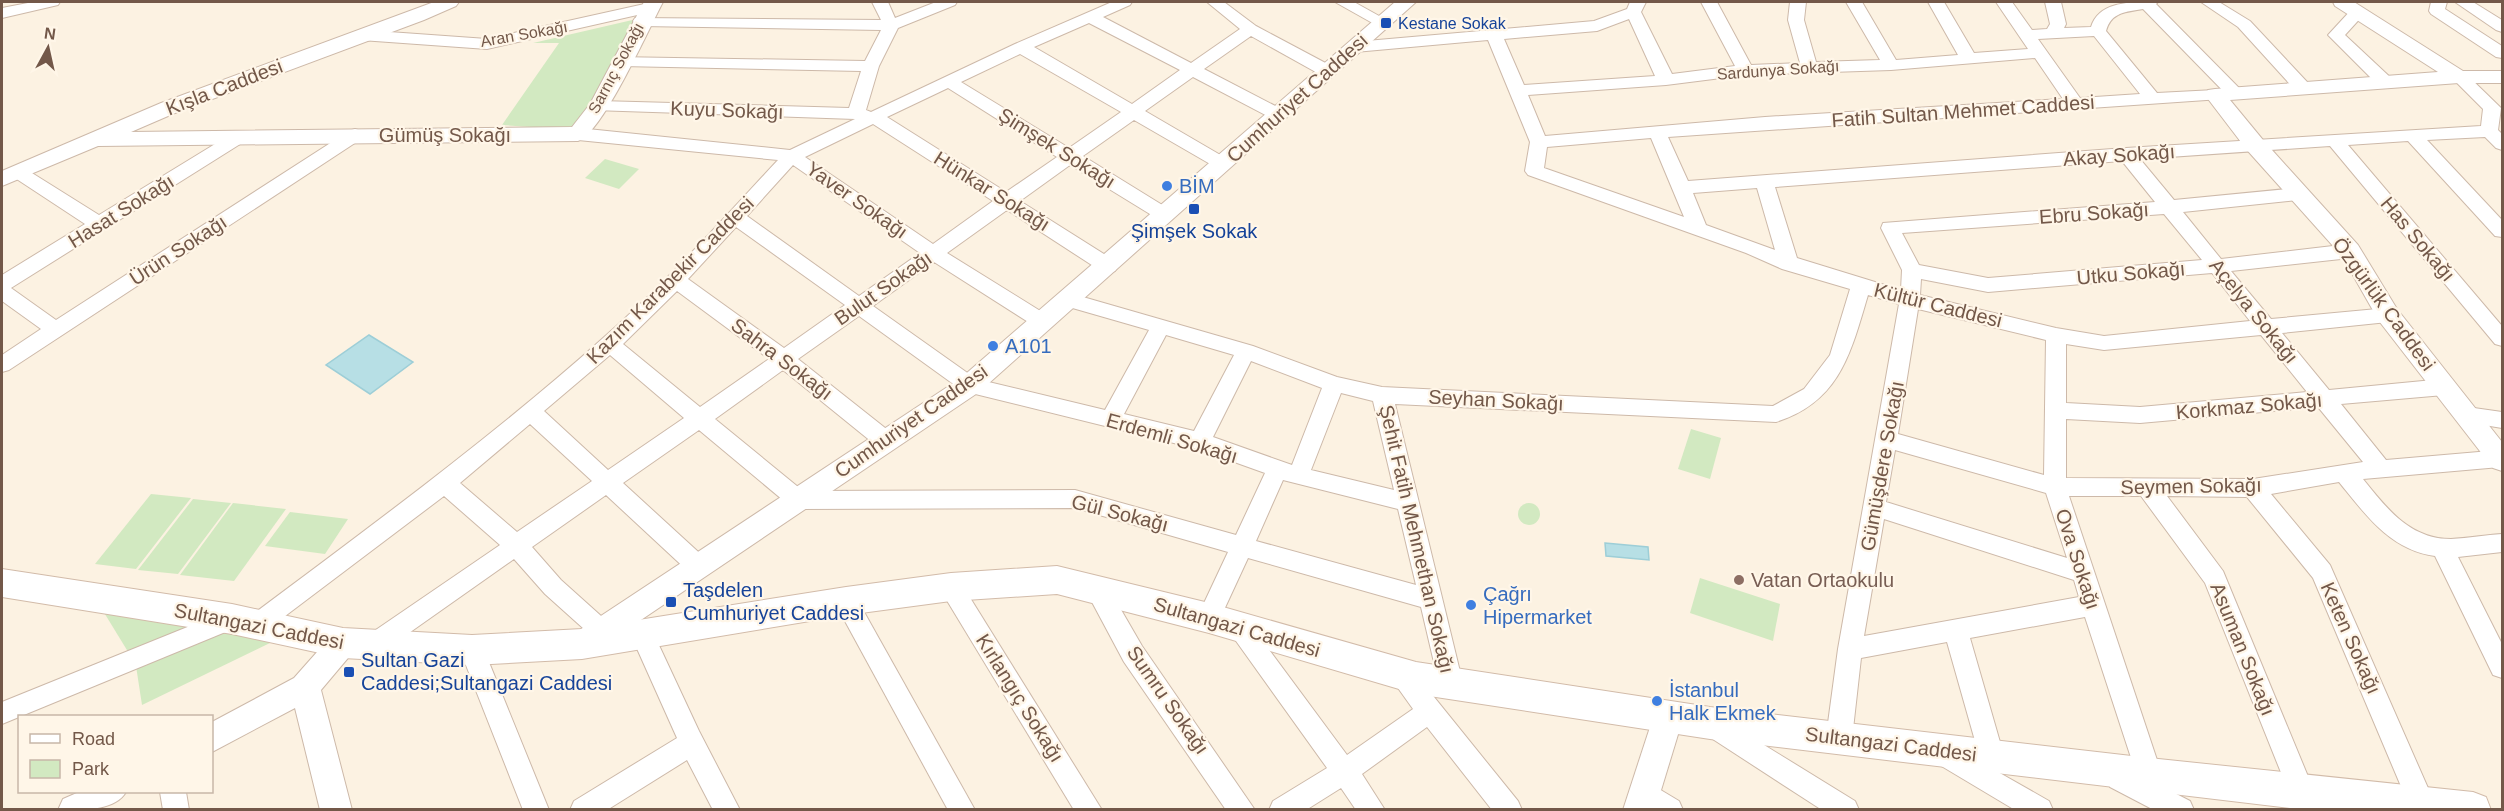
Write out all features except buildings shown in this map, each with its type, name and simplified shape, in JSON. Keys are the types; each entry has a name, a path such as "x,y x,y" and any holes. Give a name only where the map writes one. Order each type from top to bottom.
{"main road":[{"name":"Sultangazi Caddesi","path":"18,585 244,622 358,644 472,650 642,633 951,587 1057,580 1224,622 1400,674 1451,684 1668,718 2149,775 2473,810"}],"street":[{"path":"2,13 52,2"},
{"name":"Kışla Caddesi","path":"10,176 168,108 448,2"},
{"path":"880,2 891,25"},
{"path":"855,114 871,66 891,25 949,2"},
{"name":"Kazım Karabekir Caddesi","path":"2,713 244,622 445,483 531,412 610,344 676,280 792,156 1021,47 1124,2"},
{"path":"1215,2 1250,29 1327,71"},
{"path":"1343,2 1382,22"},
{"name":"Cumhuriyet Caddesi","path":"592,637 970,385 1406,2"},
{"path":"1709,2 1745,70"},
{"path":"1798,2 1796,20 1809,67"},
{"path":"1854,2 1891,64"},
{"path":"1936,2 1969,59"},
{"path":"2004,2 2075,104"},
{"path":"2052,2 2058,24 2053,32"},
{"path":"2153,99 2098,31 2100,20 2106,13 2148,2 2225,94"},
{"path":"2209,2 2244,24 2303,88"},
{"path":"2439,2 2437,11 2502,53"},
{"path":"2463,2 2502,27"},
{"path":"2385,82 2336,35 2353,5 2459,77 2497,108 2489,130 2502,144"},
{"path":"1354,47 1597,26 1635,7 1666,80"},
{"name":"Aran Sokağı","path":"361,36 487,44 648,10 891,25"},
{"name":"Sarnıç Sokağı","path":"578,134 599,106 648,10"},
{"path":"1090,17 1279,115"},
{"name":"Bulut Sokağı","path":"358,644 608,482 1250,29"},
{"path":"2025,34 2098,31"},
{"path":"1494,35 1539,142"},
{"path":"1021,47 1223,164"},
{"name":"Sardunya Sokağı","path":"1517,91 1666,80 1745,70 1891,64 2038,53"},
{"path":"621,61 871,66"},
{"name":"Fatih Sultan Mehmet Caddesi","path":"1539,142 1765,123 2459,77 2502,77"},
{"name":"Şimşek Sokağı","path":"948,81 1165,215"},
{"name":"Özgürlük Caddesi","path":"2225,94 2255,145 2350,251 2388,315 2501,459"},
{"name":"Kuyu Sokağı","path":"599,106 855,114 876,118"},
{"name":"Hünkar Sokağı","path":"876,118 1108,266"},
{"name":"Akay Sokağı","path":"1681,188 2126,154 2489,130"},
{"path":"1658,133 1699,230"},
{"name":"Gümüş Sokağı","path":"98,139 578,134 792,156"},
{"name":"Ürün Sokağı","path":"2,365 355,135"},
{"path":"2412,135 2502,231"},
{"name":"Hasat Sokağı","path":"2,284 239,137"},
{"name":"Has Sokağı","path":"2334,140 2502,339"},
{"name":"Kültür Caddesi","path":"1539,142 1534,171 1753,248 1789,264 1910,300 2056,335 2103,343 2388,315"},
{"name":"Açelya Sokağı","path":"2126,154 2381,469"},
{"name":"Yaver Sokağı","path":"792,156 933,253 1043,322"},
{"path":"10,176 99,224"},
{"path":"1765,183 1789,264"},
{"name":"Ebru Sokağı","path":"1912,270 1890,228 2169,207 2298,194"},
{"path":"735,217 970,385"},
{"name":"Utku Sokağı","path":"1912,270 1988,285 2216,266 2350,251"},
{"name":"Gümüşdere Sokağı","path":"1839,738 1850,648 1910,300 1912,270"},
{"name":"Sahra Sokağı","path":"676,280 784,358 886,441"},
{"name":"Seyhan Sokağı","path":"1069,300 1246,351 1334,384 1382,394 1776,414 1811,395 1839,357 1861,286"},
{"path":"2,291 55,329"},
{"path":"1110,420 1161,326"},
{"name":"Ova Sokağı","path":"2056,335 2055,487 2149,775"},
{"path":"610,344 798,500"},
{"path":"1200,441 1246,351"},
{"path":"1334,384 1288,473 1243,545 1224,622 1372,810"},
{"name":"Erdemli Sokağı","path":"970,385 1200,441 1288,473 1408,502"},
{"name":"Korkmaz Sokağı","path":"2054,410 2140,415 2444,387"},
{"name":"Şehit Fatih Mehmethan Sokağı","path":"1382,394 1451,684"},
{"path":"531,412 698,566"},
{"path":"2467,415 2502,420"},
{"name":"Seymen Sokağı","path":"1887,439 2055,487 2253,488 2344,472 2501,459"},
{"path":"2344,472 2393,531 2417,544 2442,548 2502,543"},
{"path":"445,483 515,544 553,587 592,637"},
{"name":"Asuman Sokağı","path":"2147,488 2215,578 2301,791"},
{"name":"Keten Sokağı","path":"2253,488 2322,572 2422,804"},
{"name":"Gül Sokağı","path":"798,500 1075,499 1431,600"},
{"path":"1875,507 2082,573"},
{"path":"2442,548 2502,667"},
{"path":"2,599 18,585"},
{"name":"Kırlangıç Sokağı","path":"951,587 1089,810"},
{"name":"Sumru Sokağı","path":"1097,589 1133,654 1242,810"},
{"path":"846,601 962,810"},
{"path":"1850,648 2093,605"},
{"path":"1956,631 1991,756"},
{"path":"642,633 692,743 727,810"},
{"path":"213,737 305,687 358,644"},
{"path":"472,650 536,810"},
{"path":"1400,674 1509,810"},
{"path":"305,687 336,810"},
{"path":"1282,810 1344,772 1430,711"},
{"path":"1668,718 1641,801 1670,810"},
{"path":"1710,723 1846,810"},
{"path":"583,810 692,743"},
{"path":"1936,750 2040,810"},
{"path":"2102,769 2181,810"},
{"path":"74,810 108,793"},
{"path":"173,793 176,810"}],"green space":[{"path":"641,18 577,130 502,125 559,43 533,43"},
{"path":"605,159 639,169 619,189 585,178"},
{"path":"1691,429 1721,438 1710,479 1678,469"},
{"path":"151,494 191,498 136,569 95,564"},
{"path":"193,499 231,503 178,574 138,570"},
{"path":"233,503 286,509 234,581 180,575"},
{"path":"1529,503 1537,506 1540,514 1537,522 1529,525 1521,522 1518,514 1521,506"},
{"path":"290,512 348,519 325,554 265,546"},
{"path":"1700,578 1780,604 1773,641 1690,613"},
{"path":"100,606 201,625 130,655"},
{"path":"230,630 272,642 142,705 136,666"}],"water":[{"path":"369,335 413,362 370,394 326,365"},
{"path":"1605,543 1648,547 1649,560 1606,556"}],"place":[{"name":"Kestane Sokak","path":"1386,23"},
{"name":"BİM","path":"1167,186"},
{"name":"Şimşek Sokak","path":"1194,209"},
{"name":"A101","path":"993,346"},
{"name":"Vatan Ortaokulu","path":"1739,580"},
{"name":"Taşdelen Cumhuriyet Caddesi","path":"671,602"},
{"name":"Çağrı Hipermarket","path":"1471,605"},
{"name":"Sultan Gazi Caddesi;Sultangazi Caddesi","path":"349,672"},
{"name":"İstanbul Halk Ekmek","path":"1657,701"}]}
